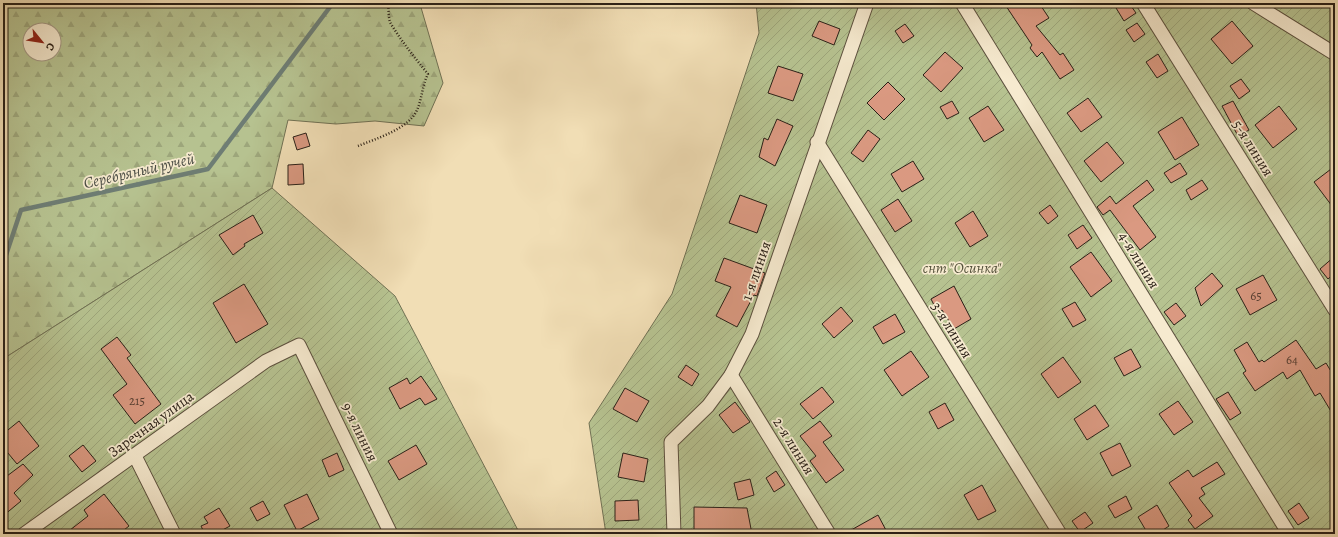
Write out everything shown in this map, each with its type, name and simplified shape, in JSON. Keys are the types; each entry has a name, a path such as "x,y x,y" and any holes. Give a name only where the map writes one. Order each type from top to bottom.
{"street":[{"name":"1-я линия","path":"674,534 671,442 708,406 731,375 752,334 817,142 867,3"},
{"name":"4-я линия","path":"962,3 1290,534"},
{"name":"5-я линия","path":"1143,3 1335,310"},
{"path":"1254,3 1335,54"},
{"name":"3-я линия","path":"817,142 1060,534"},
{"name":"Заречная улица","path":"24,534 266,361 299,345"},
{"name":"9-я линия","path":"299,345 391,534"},
{"name":"2-я линия","path":"731,375 829,534"},
{"path":"135,456 174,534"}],"path":[{"path":"358,146 388,134 404,124 416,112 423,85 428,74 404,44 391,24 388,3"}],"green space":[{"path":"3,3 422,3 420,4 443,83 424,126 375,121 336,124 288,120 272,188 3,359"},
{"name":"снт \"Осинка\"","path":"756,3 1335,3 1335,534 606,534 589,423 672,294 759,33"},
{"path":"272,188 395,296 520,534 3,534 3,359"}],"building":[{"path":"1004,3 1039,3 1049,18 1036,26 1060,55 1063,53 1074,70 1060,79 1042,52 1037,57 1030,48 1032,45"},
{"path":"1113,3 1129,3 1136,13 1124,21"},
{"path":"819,21 840,29 834,45 812,36"},
{"path":"1232,21 1253,46 1232,64 1211,39"},
{"path":"1137,23 1145,34 1134,42 1126,30"},
{"path":"905,24 914,36 903,43 895,31"},
{"path":"945,52 963,68 941,92 923,75"},
{"path":"1158,54 1168,71 1157,78 1146,62"},
{"path":"778,66 803,74 793,101 768,93"},
{"path":"1241,79 1250,91 1239,99 1230,86"},
{"path":"888,82 905,99 884,120 867,103"},
{"path":"1088,98 1102,117 1081,132 1067,113"},
{"path":"952,101 959,113 947,119 940,107"},
{"path":"1233,101 1249,130 1238,136 1222,106"},
{"path":"988,106 1004,130 984,142 969,118"},
{"path":"1279,106 1297,129 1273,148 1255,125"},
{"path":"1182,117 1199,145 1175,160 1158,132"},
{"path":"777,119 793,126 775,166 759,157 764,138 768,140"},
{"path":"868,130 880,139 863,162 851,153"},
{"path":"306,133 310,146 297,150 293,137"},
{"path":"1107,142 1124,163 1101,182 1084,161"},
{"path":"913,161 924,179 902,192 891,174"},
{"path":"1180,163 1187,174 1171,183 1164,173"},
{"path":"303,164 304,184 288,185 288,165"},
{"path":"1335,166 1335,210 1314,182"},
{"path":"1147,180 1154,190 1133,206 1156,237 1140,250 1110,210 1103,215 1097,207 1110,196 1116,204"},
{"path":"1202,180 1208,189 1191,200 1186,190"},
{"path":"740,195 767,205 757,233 729,223"},
{"path":"898,199 912,221 895,232 881,210"},
{"path":"1050,205 1058,216 1048,224 1039,213"},
{"path":"973,211 988,236 970,247 955,223"},
{"path":"253,215 263,233 244,244 245,246 233,255 219,235"},
{"path":"1083,225 1092,238 1077,249 1068,235"},
{"path":"1091,252 1112,281 1091,297 1070,267"},
{"path":"1335,256 1335,273 1328,279 1320,269"},
{"path":"724,258 765,273 757,296 754,295 737,327 716,316 731,287 715,281"},
{"path":"1212,273 1223,286 1201,306 1195,288"},
{"path":"1263,275 1277,300 1250,315 1236,289"},
{"path":"244,284 268,324 236,343 213,303"},
{"path":"954,286 971,319 954,329 942,310 938,313 931,299"},
{"path":"1075,302 1086,320 1073,327 1062,309"},
{"path":"1176,303 1186,316 1174,325 1164,312"},
{"path":"841,307 853,321 834,338 822,324"},
{"path":"895,314 905,332 883,344 873,327"},
{"path":"117,337 131,355 127,358 161,404 135,424 113,395 127,384 101,349"},
{"path":"1296,340 1316,369 1326,363 1335,378 1335,418 1320,393 1315,396 1300,370 1287,379 1283,372 1255,391 1243,373 1246,371 1234,350 1247,342 1259,362 1262,360 1264,362"},
{"path":"1131,349 1141,367 1124,376 1114,358"},
{"path":"911,351 929,377 902,396 884,370"},
{"path":"1063,357 1081,382 1058,398 1041,374"},
{"path":"686,365 699,374 692,386 678,377"},
{"path":"421,376 437,399 425,405 420,398 400,409 389,388 407,378 410,384"},
{"path":"822,387 834,402 813,419 800,404"},
{"path":"625,388 649,401 637,422 613,409"},
{"path":"1228,392 1241,413 1230,420 1216,399"},
{"path":"1178,401 1193,422 1174,435 1159,414"},
{"path":"735,402 750,422 733,433 719,415"},
{"path":"945,403 954,420 938,429 929,412"},
{"path":"1095,405 1109,426 1087,440 1074,419"},
{"path":"19,421 39,446 17,464 3,447 3,434"},
{"path":"820,421 832,436 823,442 844,470 826,483 810,461 816,456 800,436"},
{"path":"1120,443 1131,466 1112,476 1100,453"},
{"path":"83,445 96,461 82,472 69,456"},
{"path":"416,445 427,464 399,480 388,461"},
{"path":"337,453 344,470 329,477 322,460"},
{"path":"623,453 648,459 644,482 618,477"},
{"path":"1217,462 1225,474 1201,488 1205,494 1199,498 1213,516 1195,529 1188,520 1192,516 1169,483 1188,470 1193,477"},
{"path":"23,464 33,475 14,493 21,501 3,516 3,479"},
{"path":"776,471 785,485 774,492 766,478"},
{"path":"750,479 754,495 738,500 734,483"},
{"path":"982,485 996,511 978,520 964,495"},
{"path":"104,494 129,526 119,534 65,534 88,516 84,510"},
{"path":"307,494 319,519 297,531 284,505"},
{"path":"1126,496 1132,509 1115,518 1108,506"},
{"path":"638,500 639,520 615,521 615,501"},
{"path":"263,501 270,514 257,521 250,508"},
{"path":"1299,503 1309,518 1298,525 1288,511"},
{"path":"1157,505 1169,526 1157,534 1148,534 1138,517"},
{"path":"694,507 747,508 752,534 694,534"},
{"path":"219,508 230,526 215,534 205,534 201,526 208,523 204,517"},
{"path":"1085,512 1093,523 1080,532 1072,521"},
{"path":"878,515 888,534 844,534"}],"waterway":[{"name":"Серебряный ручей","path":"3,264 21,210 208,169 333,3"}]}
